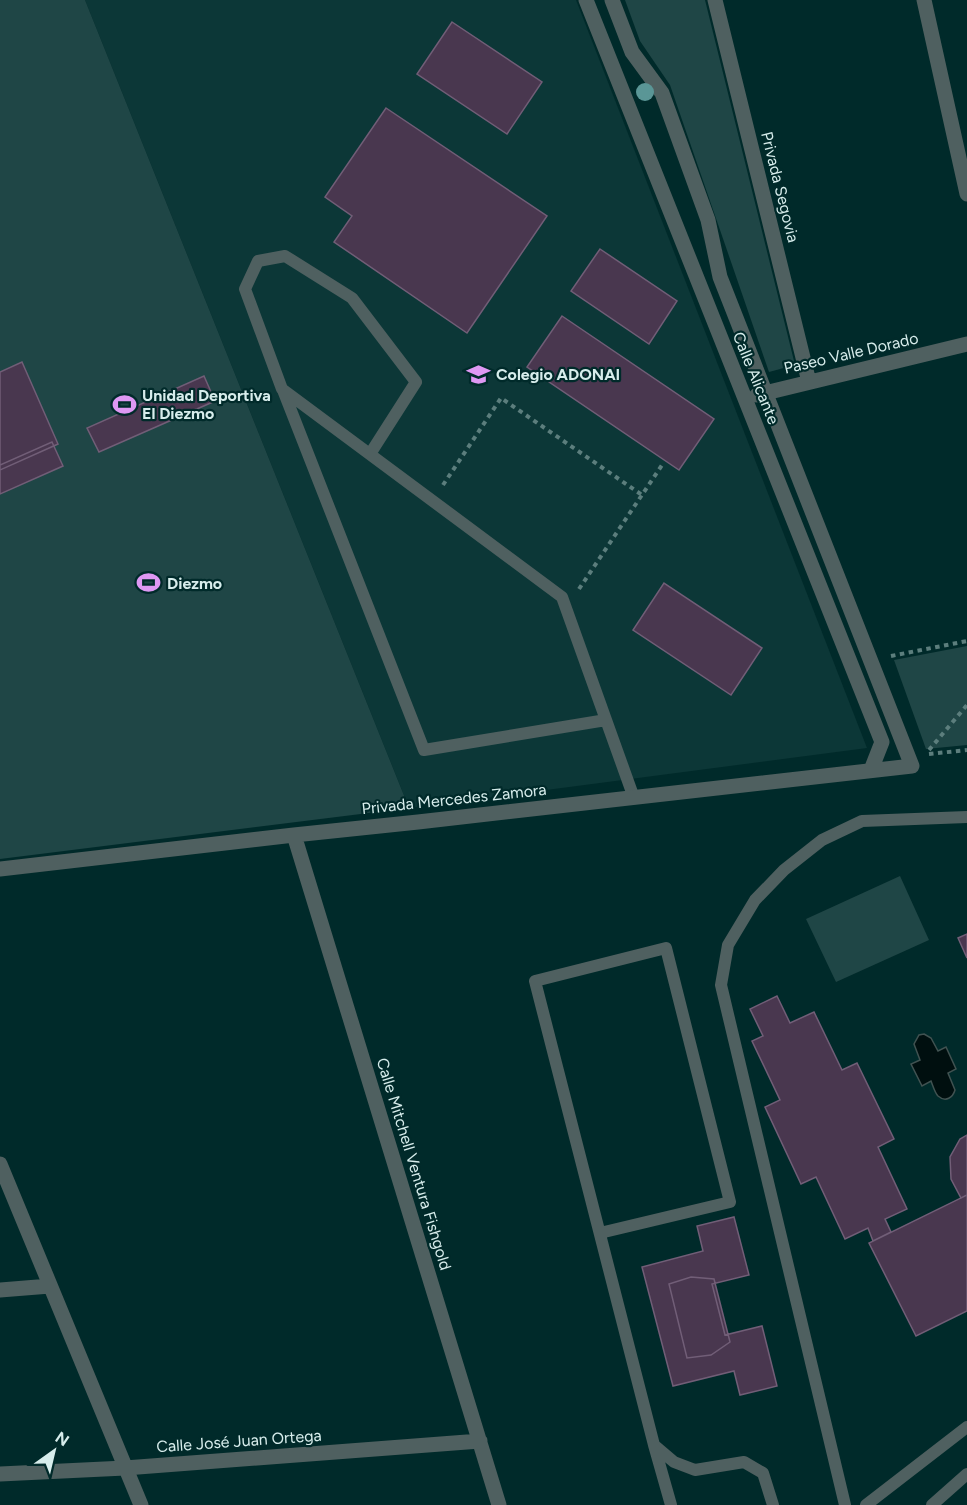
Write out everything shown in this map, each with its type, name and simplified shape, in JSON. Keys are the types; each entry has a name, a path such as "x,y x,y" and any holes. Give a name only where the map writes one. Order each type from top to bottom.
{"street":[{"name":"Calle Alicante","path":"586,0 882,742 871,770"},
{"name":"Calle Alicante","path":"612,0 632,52 662,93 708,220 720,277 912,766"},
{"name":"Privada Segovia","path":"715,0 809,382"},
{"path":"924,0 967,194"},
{"name":"Paseo Valle Dorado","path":"745,398 967,344"},
{"name":"Privada Mercedes Zamora","path":"0,869 912,766"},
{"name":"Calle Mitchell Ventura Fishgold","path":"294,835 499,1505"},
{"path":"0,1164 141,1505"},
{"path":"0,1290 50,1286"},
{"name":"Calle José Juan Ortega","path":"0,1474 125,1468 480,1441"}],"lane":[{"path":"370,454 416,382 352,298 285,256 258,261 244,289 424,750 606,720"},
{"path":"282,389 562,597 634,798"},
{"path":"845,1505 721,985 728,945 755,900 784,870 822,840 862,821 967,817"},
{"path":"600,1233 730,1202 666,948 535,981 654,1445 671,1505"},
{"path":"866,1505 967,1427"},
{"path":"654,1445 674,1462 695,1470 744,1462 763,1473 773,1505"},
{"path":"932,1505 967,1474"}],"path":[{"path":"432,500 501,398 642,495"},
{"path":"566,608 662,465"},
{"path":"871,660 967,641"},
{"path":"967,705 925,754 967,750"}],"shaded area":[{"name":"Unidad Deportiva El Diezmo","path":"0,0 85,0 409,808 0,859"},
{"name":"Colegio ADONAI","path":"85,0 576,0 867,748 409,808"},
{"path":"625,0 705,0 795,365 769,372 670,85 640,41"},
{"path":"967,646 967,745 926,749 894,660"},
{"path":"900,876 929,940 836,982 806,919"},
{"path":"924,1034 931,1038 938,1051 946,1047 956,1069 948,1073 955,1090 949,1098 944,1099 938,1096 931,1081 922,1086 911,1064 920,1060 914,1044 919,1035"}],"building":[{"path":"452,22 542,82 507,134 417,74"},
{"path":"386,108 547,216 467,333 334,242 352,216 325,197"},
{"path":"600,249 677,301 649,344 571,291"},
{"path":"562,316 714,419 679,470 527,367"},
{"path":"22,362 58,444 0,470 0,372"},
{"path":"204,376 215,401 99,452 87,428"},
{"path":"52,442 63,466 0,494 0,465"},
{"path":"664,583 762,648 731,695 633,630"},
{"path":"967,934 967,958 958,938"},
{"path":"777,996 790,1023 814,1012 842,1070 857,1063 894,1139 878,1147 907,1209 885,1219 891,1232 873,1241 868,1228 845,1239 816,1177 801,1184 765,1107 780,1100 752,1041 763,1036 750,1009"},
{"path":"967,1135 967,1195 961,1198 951,1179 950,1157 960,1139"},
{"path":"967,1195 967,1311 916,1336 869,1243"},
{"path":"734,1217 749,1275 712,1284 725,1335 762,1326 777,1386 740,1395 734,1371 673,1386 642,1267 703,1251 697,1226"},
{"path":"691,1277 714,1279 730,1342 711,1355 687,1358 669,1284"}],"place":[{"name":"Colegio ADONAI","path":"478,374"},
{"name":"Unidad Deportiva El Diezmo","path":"124,404"},
{"name":"Diezmo","path":"149,583"}]}
